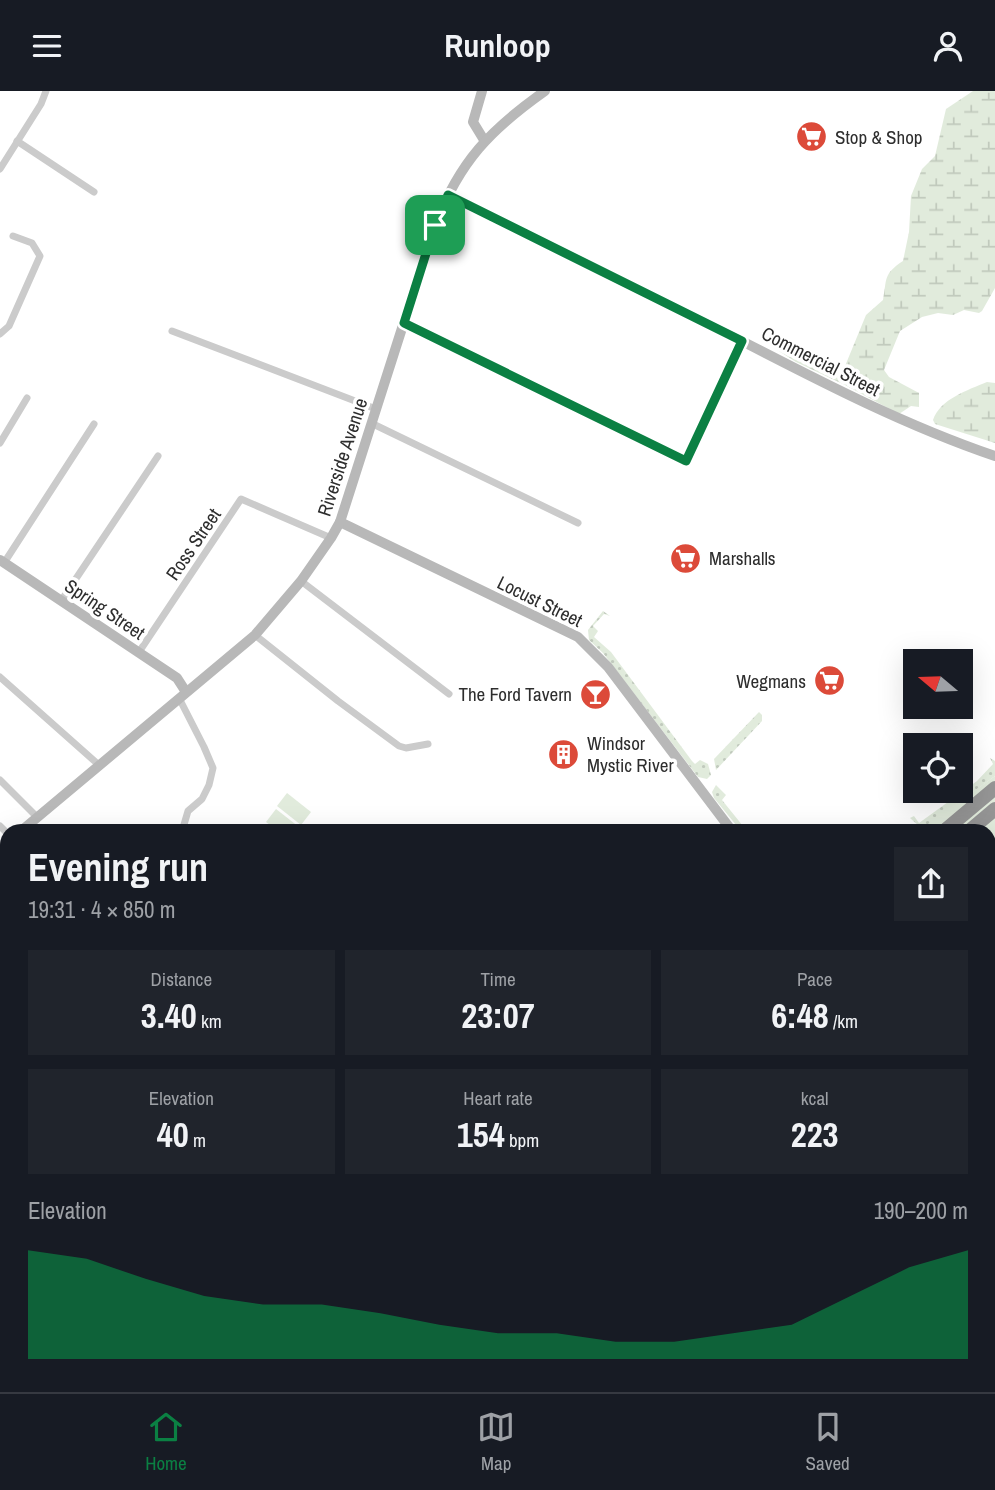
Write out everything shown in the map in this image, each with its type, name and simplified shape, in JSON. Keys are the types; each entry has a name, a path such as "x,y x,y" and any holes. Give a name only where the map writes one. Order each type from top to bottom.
{"highway":[{"path":"952,824 995,788"},
{"path":"943,824 979,802"},
{"path":"978,824 995,809"}],"street":[{"path":"0,169 41,104 46,91"},
{"path":"482,91 473,122 485,140"},
{"name":"Riverside Avenue","path":"29,824 255,635 301,581 340,522 435,225 448,195 485,140 507,118 545,91"},
{"path":"17,141 94,192"},
{"name":"Commercial Street","path":"448,195 903,421 995,456"},
{"path":"0,334 9,326 40,256 32,243 13,236"},
{"path":"404,323 686,461 742,341"},
{"path":"172,331 376,409"},
{"path":"0,443 27,398"},
{"path":"372,423 578,523"},
{"path":"2,561 93,424"},
{"path":"61,601 158,456"},
{"name":"Ross Street","path":"139,652 241,499 331,538"},
{"name":"Locust Street","path":"340,522 578,637 608,667 727,824"},
{"name":"Spring Street","path":"2,561 177,678 182,695"},
{"path":"301,581 449,694"},
{"path":"255,635 399,746 406,748 428,744"},
{"path":"0,677 99,765"},
{"path":"182,695 212,768 209,785 202,799 188,811 184,824"},
{"path":"0,780 37,817"}],"green space":[{"path":"973,91 995,91 995,288 979,313 964,310 953,315 938,313 922,317 900,331 884,370 889,377 919,393 919,407 911,406 899,414 796,362 771,346 794,352 836,373 843,371 866,315 883,300 889,274 903,261 909,232 911,196 922,169 935,156 946,109"},
{"path":"987,382 995,383 995,443 935,424 933,420 948,401"},
{"path":"603,611 610,616 604,614 593,626 598,631 594,637 611,652 692,761 695,764 700,760 708,764 711,775 707,779 698,777 603,653 589,640 588,630"},
{"path":"759,712 762,721 716,770 714,759"},
{"path":"990,758 995,761 995,776 973,792 973,784 993,764"},
{"path":"995,776 995,824 928,824 957,803 973,803 973,792"},
{"path":"716,785 726,795 722,800 741,824 735,824 712,792"},
{"path":"287,793 311,812 300,824 277,806"},
{"path":"947,803 958,803 929,824 917,824 910,818 914,816 919,823"},
{"path":"276,809 295,824 269,824 266,822"}],"place":[{"name":"Stop & Shop","path":"812,137"},
{"name":"Marshalls","path":"686,558"},
{"name":"Wegmans","path":"829,681"},
{"name":"The Ford Tavern","path":"595,694"},
{"name":"Windsor Mystic River","path":"564,754"}],"route":[{"path":"448,195 742,341 686,461 404,323 435,225 448,195"}]}
